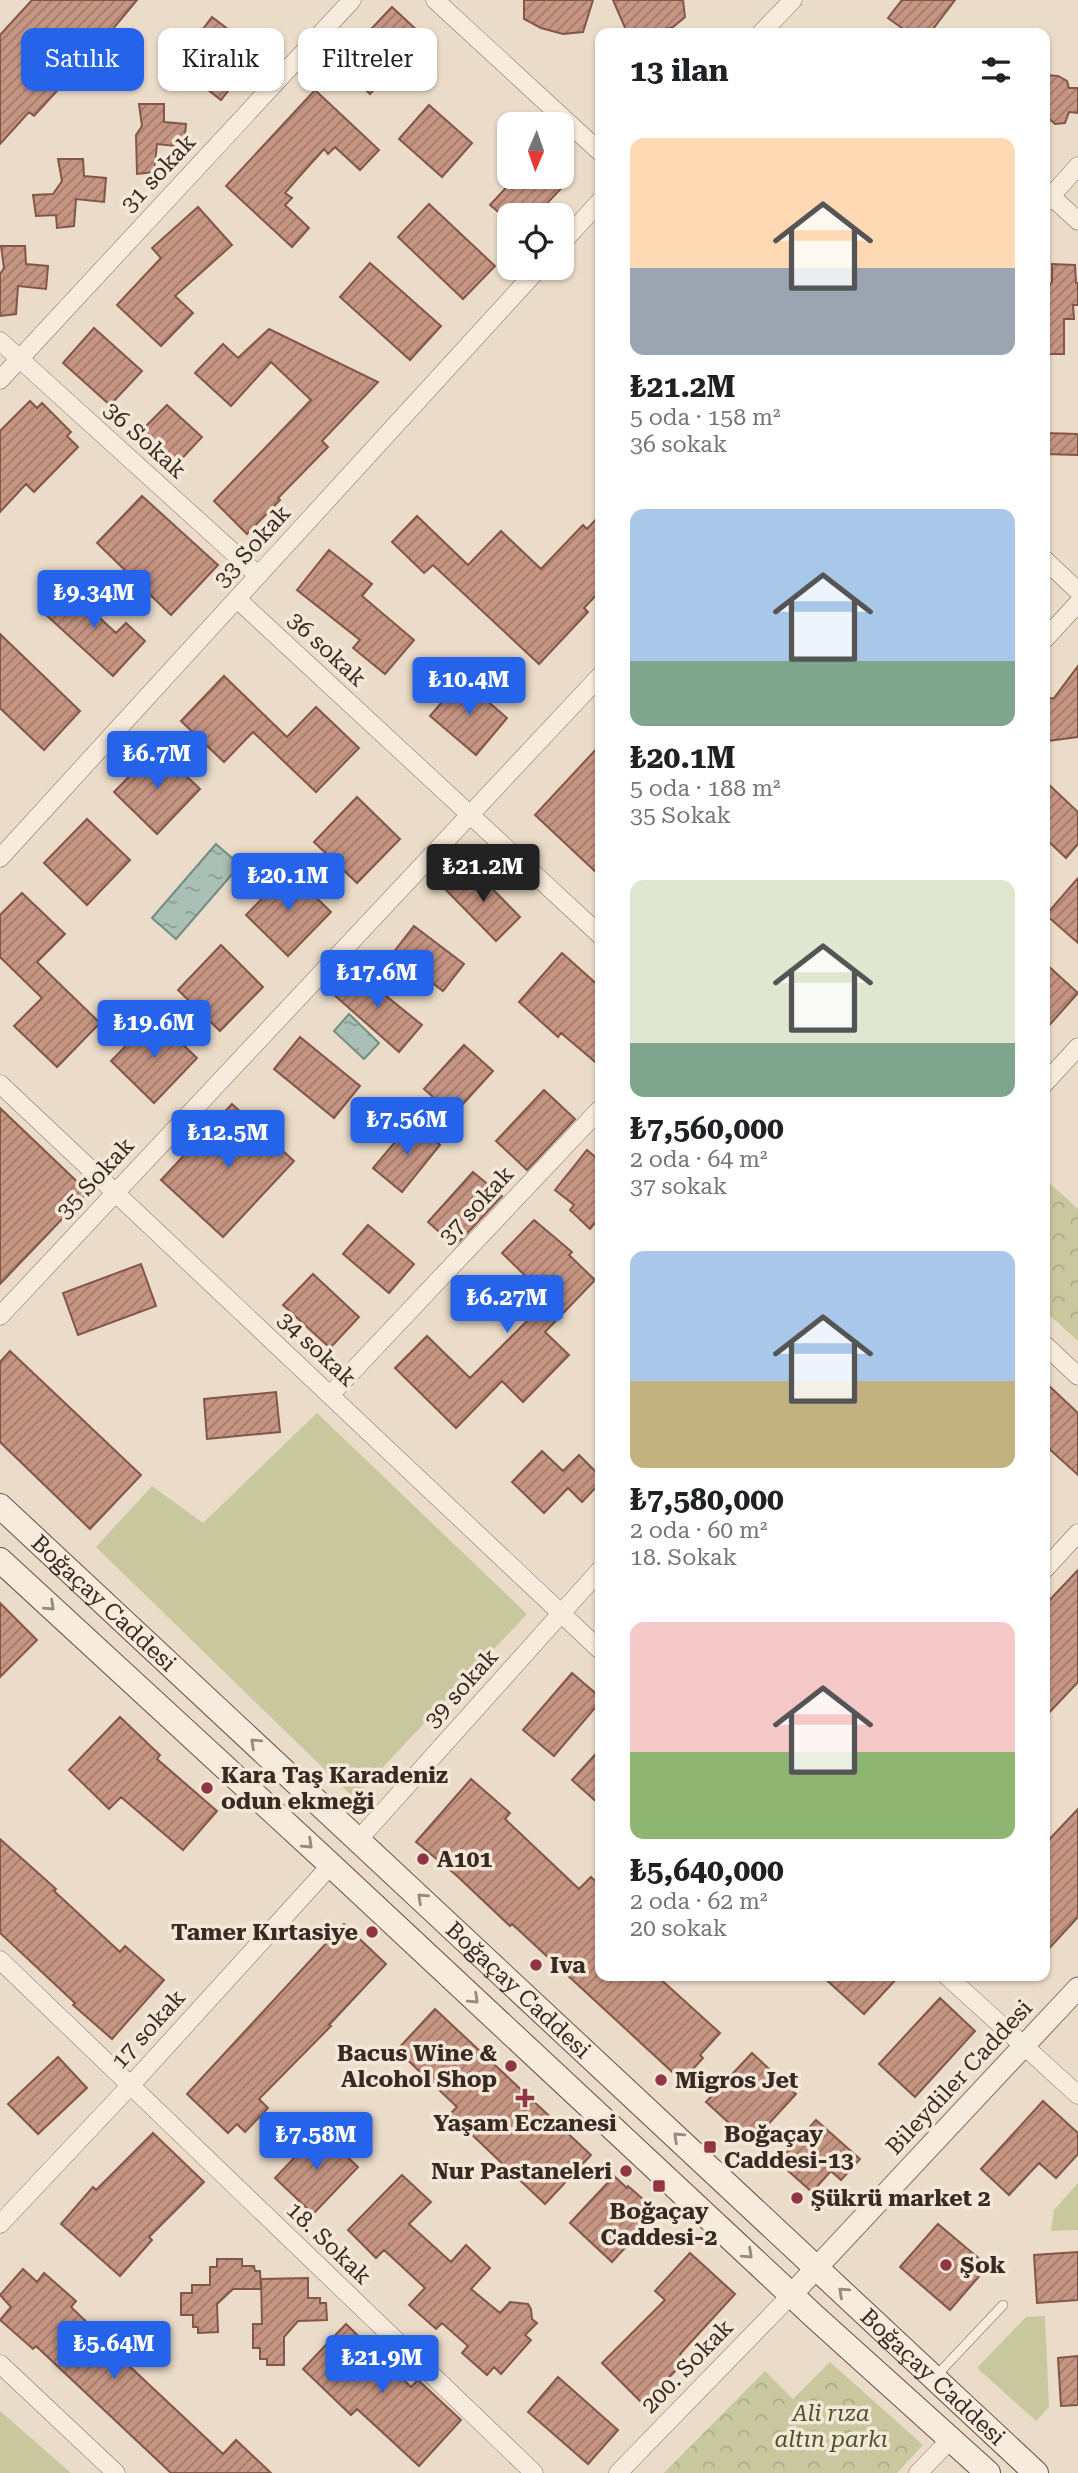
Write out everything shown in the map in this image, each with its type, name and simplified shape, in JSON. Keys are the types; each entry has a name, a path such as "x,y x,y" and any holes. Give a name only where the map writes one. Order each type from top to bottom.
{"main road":[{"name":"Boğaçay Caddesi","path":"0,1506 1036,2473"},
{"name":"Boğaçay Caddesi","path":"0,1560 988,2473"}],"street":[{"name":"31 sokak","path":"0,380 352,0"},
{"path":"435,0 595,147"},
{"path":"766,28 793,0"},
{"path":"1050,198 1078,166"},
{"path":"1050,201 1078,221"},
{"path":"574,230 595,207"},
{"name":"33 Sokak","path":"0,858 529,280"},
{"name":"36 Sokak","path":"0,341 258,575"},
{"path":"1050,566 1078,591"},
{"name":"36 sokak","path":"237,599 595,930"},
{"path":"1050,634 1078,603"},
{"name":"35 Sokak","path":"0,1316 595,681"},
{"path":"1050,1078 1078,1047"},
{"name":"34 sokak","path":"0,1084 595,1645"},
{"name":"37 sokak","path":"330,1395 595,1114"},
{"path":"1050,1350 1078,1376"},
{"path":"1050,1564 1078,1533"},
{"name":"39 sokak","path":"359,1839 595,1576"},
{"name":"17 sokak","path":"0,2224 331,1865"},
{"name":"18. Sokak","path":"0,1960 534,2473"},
{"path":"952,1981 1078,2095"},
{"name":"Bileydiler Caddesi","path":"792,2294 1078,1988"},
{"name":"200. Sokak","path":"618,2473 792,2294"},
{"path":"0,2364 116,2473"},
{"path":"918,2473 951,2439"}],"lane":[{"path":"935,2378 1003,2305"}],"green space":[{"path":"1050,1184 1078,1209 1078,1341 1050,1316"},
{"path":"317,1413 527,1614 354,1798 96,1547 152,1486 203,1523"},
{"path":"1078,2183 1078,2230 1051,2231 1054,2210"},
{"path":"1045,2316 1049,2407 1036,2421 977,2368 1026,2317"},
{"name":"Ali rıza altın parkı","path":"830,2362 923,2445 897,2473 664,2473 765,2371 793,2399"},
{"path":"0,2411 71,2473 0,2473"}],"water":[{"path":"216,844 240,865 176,939 152,918"},
{"path":"349,1014 379,1043 364,1059 334,1031"}],"building":[{"path":"32,0 137,0 114,28 21,28 21,91 57,91 34,116 29,112 0,144 0,35"},
{"path":"524,0 593,0 583,32 563,34 541,28 524,19"},
{"path":"613,0 683,0 685,17 673,27 625,28"},
{"path":"902,0 955,0 934,28 902,28 888,18"},
{"path":"392,7 415,28 372,28"},
{"path":"212,17 226,28 204,28"},
{"path":"1050,75 1067,81 1069,88 1078,88 1078,113 1069,112 1065,123 1055,124 1050,120"},
{"path":"209,91 228,91 221,100"},
{"path":"314,91 379,150 360,170 335,147 328,154 324,149 285,193 292,198 285,205 309,228 292,247 226,186"},
{"path":"139,104 164,104 164,122 186,124 184,147 157,144 154,172 137,174 136,135 142,126"},
{"path":"429,105 472,143 442,177 399,139"},
{"path":"58,159 83,159 84,176 106,178 104,202 76,199 74,226 57,228 56,215 36,216 33,195 53,194 62,181"},
{"path":"505,189 561,189 547,203 497,203 497,211 490,205"},
{"path":"429,204 495,266 463,299 398,237"},
{"path":"198,207 232,245 175,296 193,313 161,346 117,305 161,258 152,248"},
{"path":"1,246 25,246 26,264 48,266 46,289 18,286 16,314 0,316 0,274 4,268"},
{"path":"370,263 441,326 410,360 340,297"},
{"path":"1052,264 1075,265 1078,305 1073,305 1074,319 1064,319 1064,354 1050,354"},
{"path":"94,328 142,371 110,405 63,363"},
{"path":"269,329 378,382 322,441 328,447 247,534 214,501 311,400 271,362 231,406 195,373 223,344 238,358"},
{"path":"30,401 37,408 42,403 71,432 67,436 78,447 34,492 26,484 0,512 0,431"},
{"path":"167,405 202,437 173,468 137,435"},
{"path":"1050,433 1078,434 1078,455 1050,454"},
{"path":"142,496 218,565 171,615 97,543"},
{"path":"417,516 468,565 501,531 541,569 583,525 587,529 595,520 595,596 584,608 588,612 539,664 433,565 424,573 392,542"},
{"path":"329,550 372,584 362,596 414,640 385,674 353,648 360,640 297,590"},
{"path":"76,581 97,600 89,608 116,633 126,623 145,641 113,676 45,614"},
{"path":"0,634 80,711 44,750 0,708"},
{"path":"1078,666 1078,737 1050,741 1050,698 1054,698"},
{"path":"224,676 287,737 316,707 359,748 316,792 253,732 224,762 181,721"},
{"path":"462,679 507,718 476,755 430,716"},
{"path":"157,748 200,789 157,834 114,792"},
{"path":"595,750 595,871 535,815"},
{"path":"1050,786 1078,812 1078,844 1066,858 1050,843"},
{"path":"357,797 400,839 357,883 314,842"},
{"path":"87,819 130,860 87,905 44,863"},
{"path":"471,867 520,917 496,941 446,890"},
{"path":"289,871 331,912 288,956 246,915"},
{"path":"1078,878 1078,943 1050,918 1050,910"},
{"path":"22,893 65,934 37,962 100,1023 57,1067 14,1026 42,998 0,957 0,915"},
{"path":"414,926 464,964 443,991 393,953"},
{"path":"221,945 263,987 220,1031 178,990"},
{"path":"562,953 595,983 595,1062 561,1033 558,1037 519,1002"},
{"path":"1050,968 1078,993 1050,1024"},
{"path":"353,969 422,1025 399,1052 333,994"},
{"path":"154,1017 197,1058 154,1103 111,1061"},
{"path":"300,1037 360,1086 334,1118 274,1069"},
{"path":"464,1045 493,1071 453,1115 424,1089"},
{"path":"544,1090 575,1119 527,1170 496,1141"},
{"path":"232,1104 294,1161 223,1237 161,1180"},
{"path":"0,1108 88,1192 0,1284"},
{"path":"412,1122 440,1145 402,1192 373,1168"},
{"path":"587,1150 595,1157 595,1223 590,1229 570,1210 574,1205 555,1190"},
{"path":"473,1172 502,1196 455,1246 428,1222"},
{"path":"534,1220 572,1252 569,1255 595,1280 545,1332 569,1355 523,1402 502,1381 456,1428 395,1368 427,1336 470,1378 549,1299 502,1253"},
{"path":"368,1225 414,1264 389,1293 343,1254"},
{"path":"141,1264 156,1306 78,1335 63,1293"},
{"path":"313,1274 359,1317 330,1348 283,1305"},
{"path":"10,1351 141,1475 90,1529 0,1442 0,1362"},
{"path":"1050,1387 1078,1413 1078,1475 1050,1450"},
{"path":"276,1392 280,1432 207,1439 204,1399"},
{"path":"542,1451 563,1471 579,1455 595,1471 595,1488 582,1502 568,1488 544,1513 512,1482"},
{"path":"1078,1570 1078,1682 1050,1712 1050,1600"},
{"path":"0,1603 37,1640 0,1677"},
{"path":"572,1673 595,1693 595,1708 554,1756 523,1730"},
{"path":"120,1717 160,1755 157,1759 217,1811 183,1850 121,1797 109,1809 69,1770"},
{"path":"595,1755 595,1801 572,1780"},
{"path":"471,1779 510,1813 505,1819 579,1889 591,1877 595,1881 595,1981 663,1981 720,2033 700,2055 703,2058 682,2081 512,1924 510,1926 416,1842"},
{"path":"1078,1809 1078,1917 1050,1948 1050,1839"},
{"path":"0,1839 120,1952 125,1946 164,1980 112,2039 73,2005 75,2003 0,1933"},
{"path":"344,1924 386,1964 329,2025 331,2026 259,2099 268,2108 245,2132 237,2124 228,2133 187,2094"},
{"path":"828,1981 894,1981 864,2014"},
{"path":"940,1998 975,2031 915,2097 879,2064"},
{"path":"435,2009 591,2155 545,2204 450,2114 457,2107 397,2050"},
{"path":"752,2053 796,2094 751,2143 706,2102"},
{"path":"58,2057 87,2088 38,2134 8,2104"},
{"path":"1043,2101 1078,2133 1078,2154 1056,2178 1039,2163 1009,2195 981,2169"},
{"path":"816,2120 860,2159 841,2180 831,2171 812,2192 778,2162"},
{"path":"320,2131 358,2167 313,2214 275,2178"},
{"path":"153,2133 204,2182 149,2237 152,2240 120,2276 61,2224 93,2187 96,2190"},
{"path":"402,2175 431,2202 409,2224 451,2262 466,2245 490,2268 471,2289 500,2313 510,2302 528,2304 531,2309 532,2319 537,2323 525,2335 531,2340 501,2374 494,2367 487,2375 462,2353 468,2346 442,2323 436,2329 409,2305 425,2288 384,2250 376,2258 348,2230"},
{"path":"614,2176 658,2212 612,2262 570,2223"},
{"path":"938,2224 988,2266 950,2310 900,2267"},
{"path":"1078,2252 1078,2300 1037,2303 1034,2255"},
{"path":"690,2253 735,2294 680,2354 686,2360 643,2404 602,2363 665,2300 655,2291"},
{"path":"217,2259 242,2259 242,2266 254,2266 255,2271 260,2271 261,2289 233,2289 217,2304 218,2332 198,2333 198,2327 193,2327 193,2315 181,2315 181,2293 192,2293 192,2285 210,2285 210,2267 217,2267"},
{"path":"23,2269 37,2282 44,2273 76,2301 71,2307 223,2454 236,2440 271,2473 171,2473 36,2346 33,2349 0,2320 11,2307 0,2295"},
{"path":"308,2278 308,2298 320,2298 320,2303 326,2303 327,2320 298,2321 284,2337 284,2365 267,2365 267,2359 260,2359 260,2348 253,2348 253,2324 262,2324 261,2279"},
{"path":"346,2324 411,2387 418,2380 461,2420 419,2466 357,2409 351,2415 303,2369"},
{"path":"1078,2356 1078,2405 1061,2406 1058,2358"},
{"path":"558,2377 618,2430 588,2464 528,2412"}],"place":[{"name":"Kara Taş Karadeniz odun ekmeği","path":"207,1788"},
{"name":"A101","path":"423,1859"},
{"name":"Tamer Kırtasiye","path":"372,1932"},
{"name":"Iva","path":"536,1965"},
{"name":"Bacus Wine & Alcohol Shop","path":"511,2066"},
{"name":"Migros Jet","path":"661,2080"},
{"name":"Yaşam Eczanesi","path":"525,2098"},
{"name":"Boğaçay Caddesi-13","path":"710,2147"},
{"name":"Nur Pastaneleri","path":"626,2171"},
{"name":"Boğaçay Caddesi-2","path":"659,2186"},
{"name":"Şükrü market 2","path":"797,2198"},
{"name":"Şok","path":"946,2265"}]}
